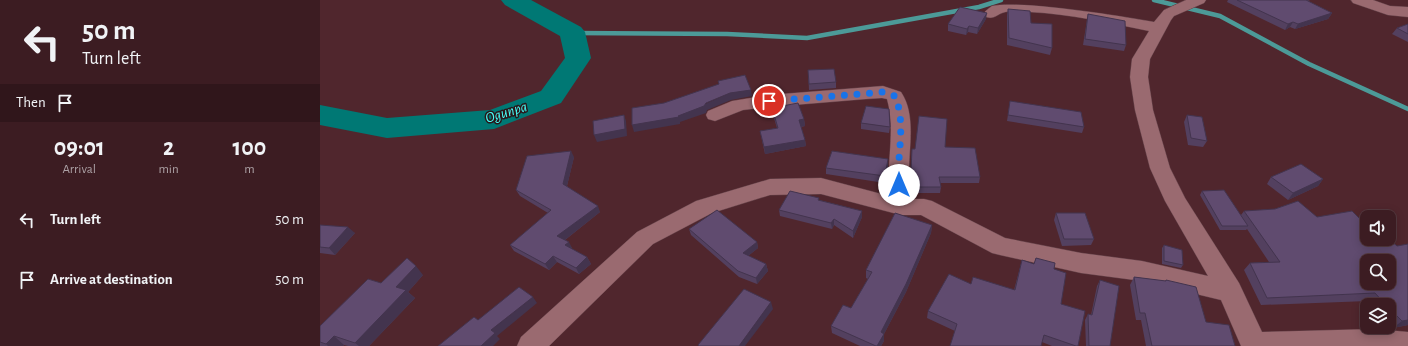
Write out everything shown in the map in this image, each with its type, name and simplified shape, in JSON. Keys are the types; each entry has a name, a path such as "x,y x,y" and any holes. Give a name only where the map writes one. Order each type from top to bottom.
{"street":[{"path":"1199,0 1169,13 1141,59 1139,77 1144,110 1160,168 1176,201 1230,291 1254,345 1376,341 1408,344"},
{"path":"1358,0 1388,10 1408,12"},
{"path":"991,14 998,9 1010,6 1028,6 1067,10 1159,28"},
{"path":"714,114 739,105 769,101 883,92 895,96 900,108 901,140 898,174 901,207"},
{"path":"530,346 645,238 704,207 770,187 821,186 901,207 924,207 1000,246 1081,263 1142,271 1230,291"}],"building":[{"path":"1237,0 1306,0 1332,13 1298,24 1293,22 1288,24"},
{"path":"960,7 987,13 978,28 969,26 967,29 948,24"},
{"path":"1008,9 1030,11 1031,23 1052,24 1052,48 1009,38"},
{"path":"1088,14 1125,21 1126,45 1085,39"},
{"path":"1408,24 1408,34 1397,28"},
{"path":"834,69 836,82 809,84 808,70"},
{"path":"745,75 751,90 730,93 706,103 704,106 678,116 679,117 632,125 632,108 664,103 719,84 718,81"},
{"path":"1010,101 1081,112 1084,127 1008,115"},
{"path":"798,103 804,119 799,120 805,140 764,147 760,131 778,128 772,108"},
{"path":"866,106 889,109 890,127 861,123"},
{"path":"624,115 625,129 594,135 593,121"},
{"path":"1187,115 1202,117 1207,141 1191,138"},
{"path":"919,116 947,119 945,147 975,148 980,177 939,177 941,187 912,187 912,149 915,149"},
{"path":"571,151 563,184 598,206 557,236 569,242 565,245 587,257 576,268 553,256 545,264 510,245 551,210 516,190 527,156"},
{"path":"832,151 888,159 885,176 826,168"},
{"path":"1301,164 1323,179 1293,193 1271,177"},
{"path":"1224,190 1248,226 1222,226 1202,191"},
{"path":"790,191 862,211 853,231 834,219 831,223 779,210"},
{"path":"1298,201 1317,217 1352,211 1360,218 1360,246 1397,246 1408,244 1408,320 1402,321 1396,315 1396,298 1380,298 1375,293 1267,298 1250,263 1280,262 1244,211 1275,209"},
{"path":"717,210 757,242 743,253 766,264 756,278 738,271 689,229"},
{"path":"895,213 932,225 906,284 881,332 884,334 876,346 831,326 843,305 851,308 872,272 866,270"},
{"path":"1056,213 1085,213 1094,239 1064,239"},
{"path":"320,225 348,227 329,248 320,247"},
{"path":"1164,245 1182,250 1183,265 1164,261"},
{"path":"407,258 416,266 396,287 406,290 355,343 334,336 326,344 320,342 320,326 368,279 381,283"},
{"path":"1036,258 1055,263 1054,269 1066,273 1061,304 1085,311 1078,346 1044,335 1041,346 950,346 957,324 928,311 949,274 971,284 973,277 1015,290 1022,260 1034,264"},
{"path":"1134,277 1166,280 1196,287 1206,322 1229,325 1235,346 1152,346 1145,313 1140,313"},
{"path":"1100,280 1119,286 1110,346 1089,346 1088,314 1092,315"},
{"path":"519,287 533,297 491,330 495,333 481,346 438,346 474,317 478,320"},
{"path":"744,289 771,302 739,346 699,346 698,345"}],"waterway":[{"name":"Ogunpa","path":"320,115 387,128 494,119 551,97 578,58 572,32 513,0"},
{"path":"572,33 727,34 807,38 979,7 1001,0"},
{"path":"1154,0 1220,16 1309,64 1408,109"}],"route":[{"path":"769,101 883,92 895,96 900,108 901,140 898,174 899,185"}]}
